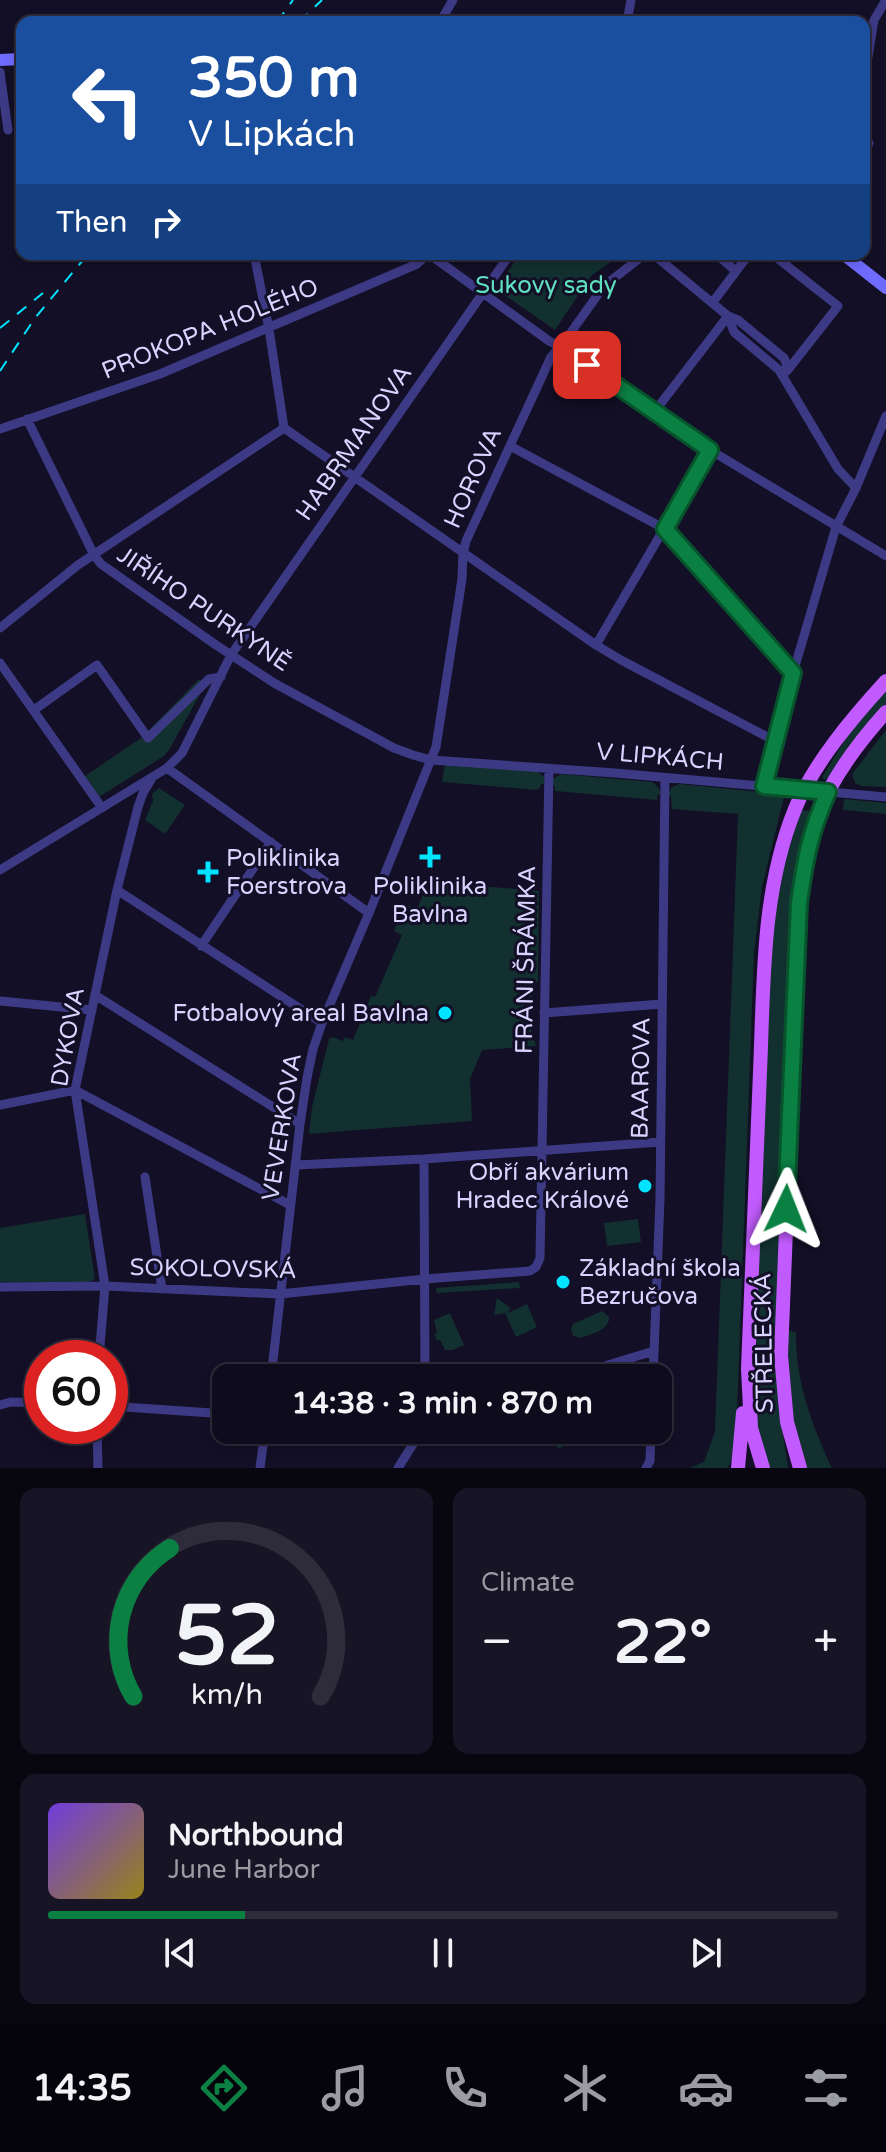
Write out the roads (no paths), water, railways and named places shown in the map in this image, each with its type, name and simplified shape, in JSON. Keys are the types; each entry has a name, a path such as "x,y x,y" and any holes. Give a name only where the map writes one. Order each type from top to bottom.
{"main road":[{"name":"STŘELECKÁ","path":"763,1468 751,1428 748,1369 766,933 770,900 785,835 804,790 854,715 886,681"},
{"name":"STŘELECKÁ","path":"797,1468 787,1422 781,1331 799,903 805,858 817,816 828,792 858,746 886,712"},
{"name":"STŘELECKÁ","path":"738,1468 748,1369"}],"street":[{"path":"870,44 874,20 886,0"},
{"path":"0,72 8,130"},
{"path":"255,260 284,428 596,645 775,741"},
{"name":"PROKOPA HOLÉHO","path":"0,429 160,374 422,260"},
{"path":"437,260 549,341 710,450 886,556"},
{"name":"HABRMANOVA","path":"167,768 182,753 231,655 506,260"},
{"name":"HOROVA","path":"431,760 436,747 466,541 551,357 604,286 637,260"},
{"path":"660,260 784,358 787,365 783,376"},
{"path":"723,260 736,271"},
{"path":"713,302 744,260"},
{"path":"780,260 838,306 783,376"},
{"path":"851,260 886,288"},
{"path":"655,411 728,316"},
{"path":"783,376 838,469 856,488"},
{"path":"764,786 836,527 886,416"},
{"name":"JIŘÍHO PURKYNĚ","path":"27,419 101,564 274,683 394,748 431,760"},
{"path":"0,628 78,565 284,428"},
{"path":"510,446 665,529 793,673"},
{"path":"596,645 710,450"},
{"path":"0,663 102,808"},
{"path":"34,710 97,665 148,738 209,679 221,677"},
{"name":"V LIPKÁCH","path":"431,760 886,797"},
{"name":"VEVERKOVA","path":"272,1364 307,1078 322,1023 431,760"},
{"path":"0,870 167,768 369,913"},
{"name":"FRÁNI ŠRÁMKA","path":"425,1279 530,1271 540,1258 549,769"},
{"name":"DYKOVA","path":"100,1340 105,1286 75,1090 117,890 138,807 152,777"},
{"name":"BAAROVA","path":"654,1364 660,1199 665,778"},
{"path":"201,946 271,842"},
{"path":"117,890 322,1023"},
{"path":"95,995 300,1124"},
{"path":"0,1001 92,1010"},
{"path":"544,1013 662,1004"},
{"path":"0,1105 75,1090 290,1205"},
{"path":"296,1165 660,1142"},
{"path":"424,1159 425,1364"},
{"path":"145,1177 162,1289"},
{"name":"SOKOLOVSKÁ","path":"0,1287 105,1286 280,1294 425,1279"},
{"path":"611,1364 654,1351"},
{"path":"0,1405 24,1402"},
{"path":"128,1407 212,1413"},
{"path":"97,1444 98,1468"},
{"path":"260,1468 263,1444"},
{"path":"398,1468 413,1444"},
{"path":"648,1464 650,1444"}],"railway":[{"path":"281,16 293,0"},
{"path":"305,16 322,0"},
{"path":"0,371 35,318 83,260"},
{"path":"0,328 43,293"}],"place":[{"name":"Poliklinika Bavlna","path":"430,857"},
{"name":"Poliklinika Foerstrova","path":"208,872"},
{"name":"Fotbalový areal Bavlna","path":"445,1013"},
{"name":"Obří akvárium Hradec Králové","path":"645,1186"},
{"name":"Základní škola Bezručova","path":"563,1282"}],"park label":[{"name":"Sukovy sady","path":"546,285"}]}
